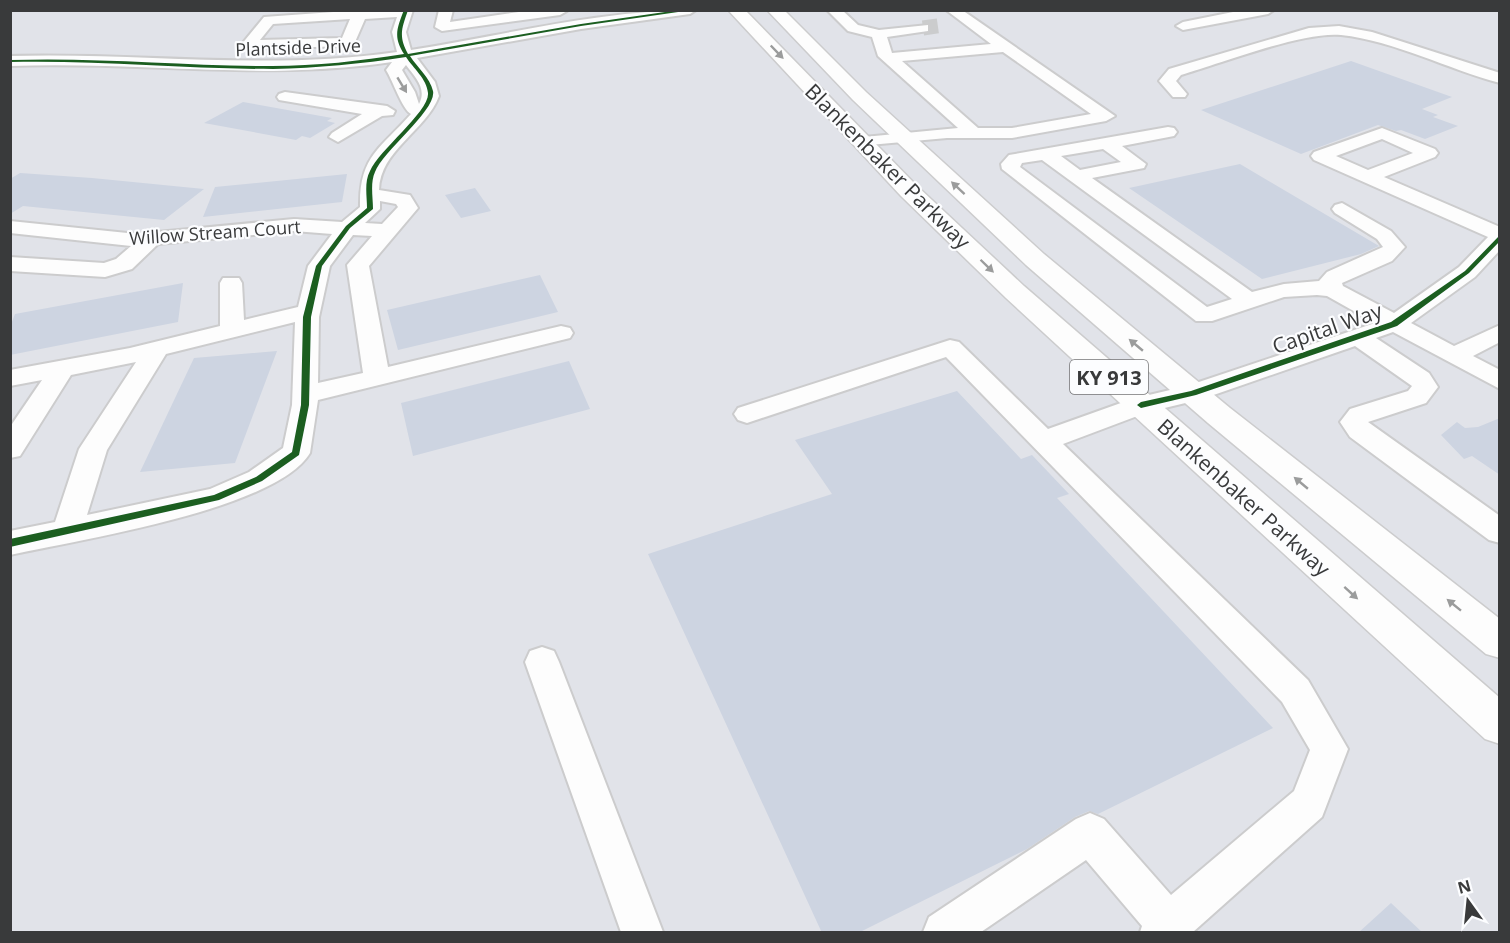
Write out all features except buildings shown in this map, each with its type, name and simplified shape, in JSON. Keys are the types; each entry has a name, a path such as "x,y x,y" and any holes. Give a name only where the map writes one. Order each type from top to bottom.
{"main road":[{"name":"Blankenbaker Parkway","path":"736,10 909,191 1006,284 1500,725"},
{"name":"Blankenbaker Parkway","path":"775,10 903,137 1001,229 1311,491 1500,642"}],"street":[{"path":"462,10 446,11 442,27 562,10 584,25"},
{"name":"Plantside Drive","path":"584,25 606,17 641,10"},
{"name":"Plantside Drive","path":"10,61 104,60 270,67 310,66 405,57 584,25 690,10"},
{"path":"833,10 853,28 879,34 923,28"},
{"path":"1183,26 1268,10"},
{"path":"10,543 216,498 259,479 296,453 305,395 309,311 319,266 348,227 370,209 371,175 376,162 419,112 429,104 431,94 416,66 405,57 399,32 406,11 268,20 248,45 348,42 359,15"},
{"path":"864,142 903,137 1012,133 1106,116 969,22 948,18"},
{"path":"1179,94 1167,81 1175,72 1314,31 1339,30 1367,35 1500,78"},
{"path":"879,34 883,53 974,133"},
{"path":"888,58 1005,47"},
{"path":"405,57 394,70 407,92 411,107 419,112"},
{"path":"285,97 378,111 419,112"},
{"path":"338,137 378,111"},
{"path":"1168,132 1016,159 1010,164 1011,169 1204,316 1299,287 1320,286 1333,290 1500,381"},
{"path":"1367,177 1429,153 1382,133 1320,156 1367,177 1500,236"},
{"path":"1076,176 1137,164 1106,143"},
{"path":"1046,154 1251,302"},
{"path":"370,194 403,199 408,208 358,265 377,378"},
{"path":"1333,290 1330,282 1335,277 1392,253 1394,247 1384,235 1342,209"},
{"name":"Willow Stream Court","path":"10,227 137,240 294,225 388,231"},
{"path":"10,257 46,231"},
{"name":"Capital Way","path":"1043,441 1141,405 1193,393 1394,324 1467,272 1500,236"},
{"path":"10,264 105,270 124,264 152,239"},
{"path":"231,283 232,330"},
{"path":"10,378 158,348 309,311"},
{"path":"1454,356 1500,332"},
{"path":"305,395 561,333"},
{"path":"1358,337 1420,378 1425,387 1418,397 1359,415 1353,422 1360,430 1500,532"},
{"path":"747,414 950,347 1295,691 1329,749 1308,804 1165,929 1090,832 944,933"},
{"path":"67,530 93,449 158,348"},
{"path":"10,449 62,369"},
{"path":"542,662 642,933"}],"shaded area":[{"path":"11,11 1499,11 1499,932 11,932"}],"tunnel":[{"path":"923,28 944,25"}],"cycle path":[{"path":"10,543 216,498 259,479 296,453 305,405 307,317 319,266 348,227 370,209 372,172 384,154 422,112 431,96 427,82 409,59 400,42 399,30 406,10"},
{"path":"10,61 86,60 236,67 311,66 413,55 581,25 690,10"},
{"path":"1141,405 1193,393 1394,324 1467,272 1500,237"}]}
